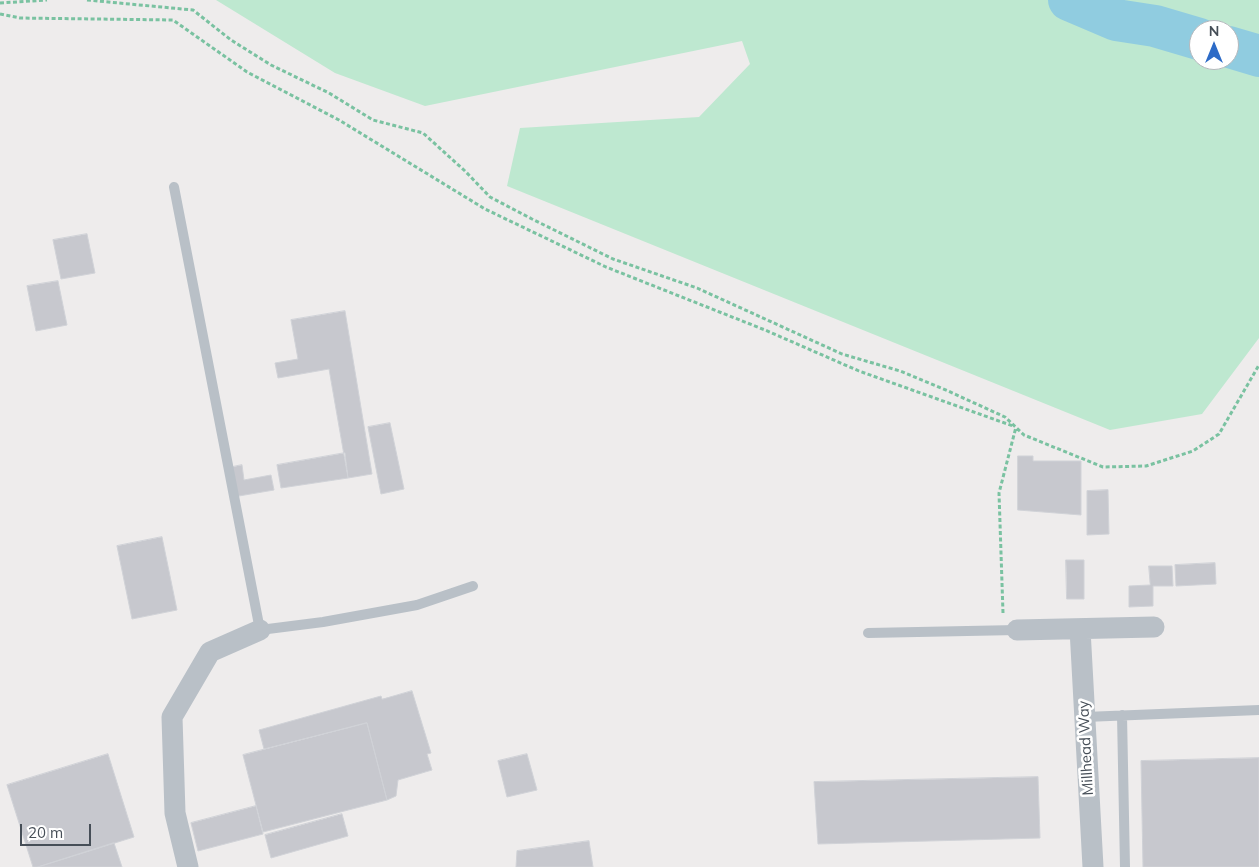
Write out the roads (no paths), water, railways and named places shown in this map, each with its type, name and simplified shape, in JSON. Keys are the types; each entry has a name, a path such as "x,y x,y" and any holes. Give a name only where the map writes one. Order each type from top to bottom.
{"street":[{"path":"1017,630 1154,627"},
{"name":"Millhead Way","path":"1080,629 1093,867"},
{"path":"188,867 175,813 172,717 210,652 260,630"}],"lane":[{"path":"174,186 260,630 323,622 417,605 473,586"},
{"path":"868,633 1017,630"},
{"path":"1084,717 1259,710"},
{"path":"1122,715 1125,867"}],"waterway":[{"path":"1069,0 1116,20 1155,26 1189,36"},
{"path":"1239,50 1259,56"}]}
